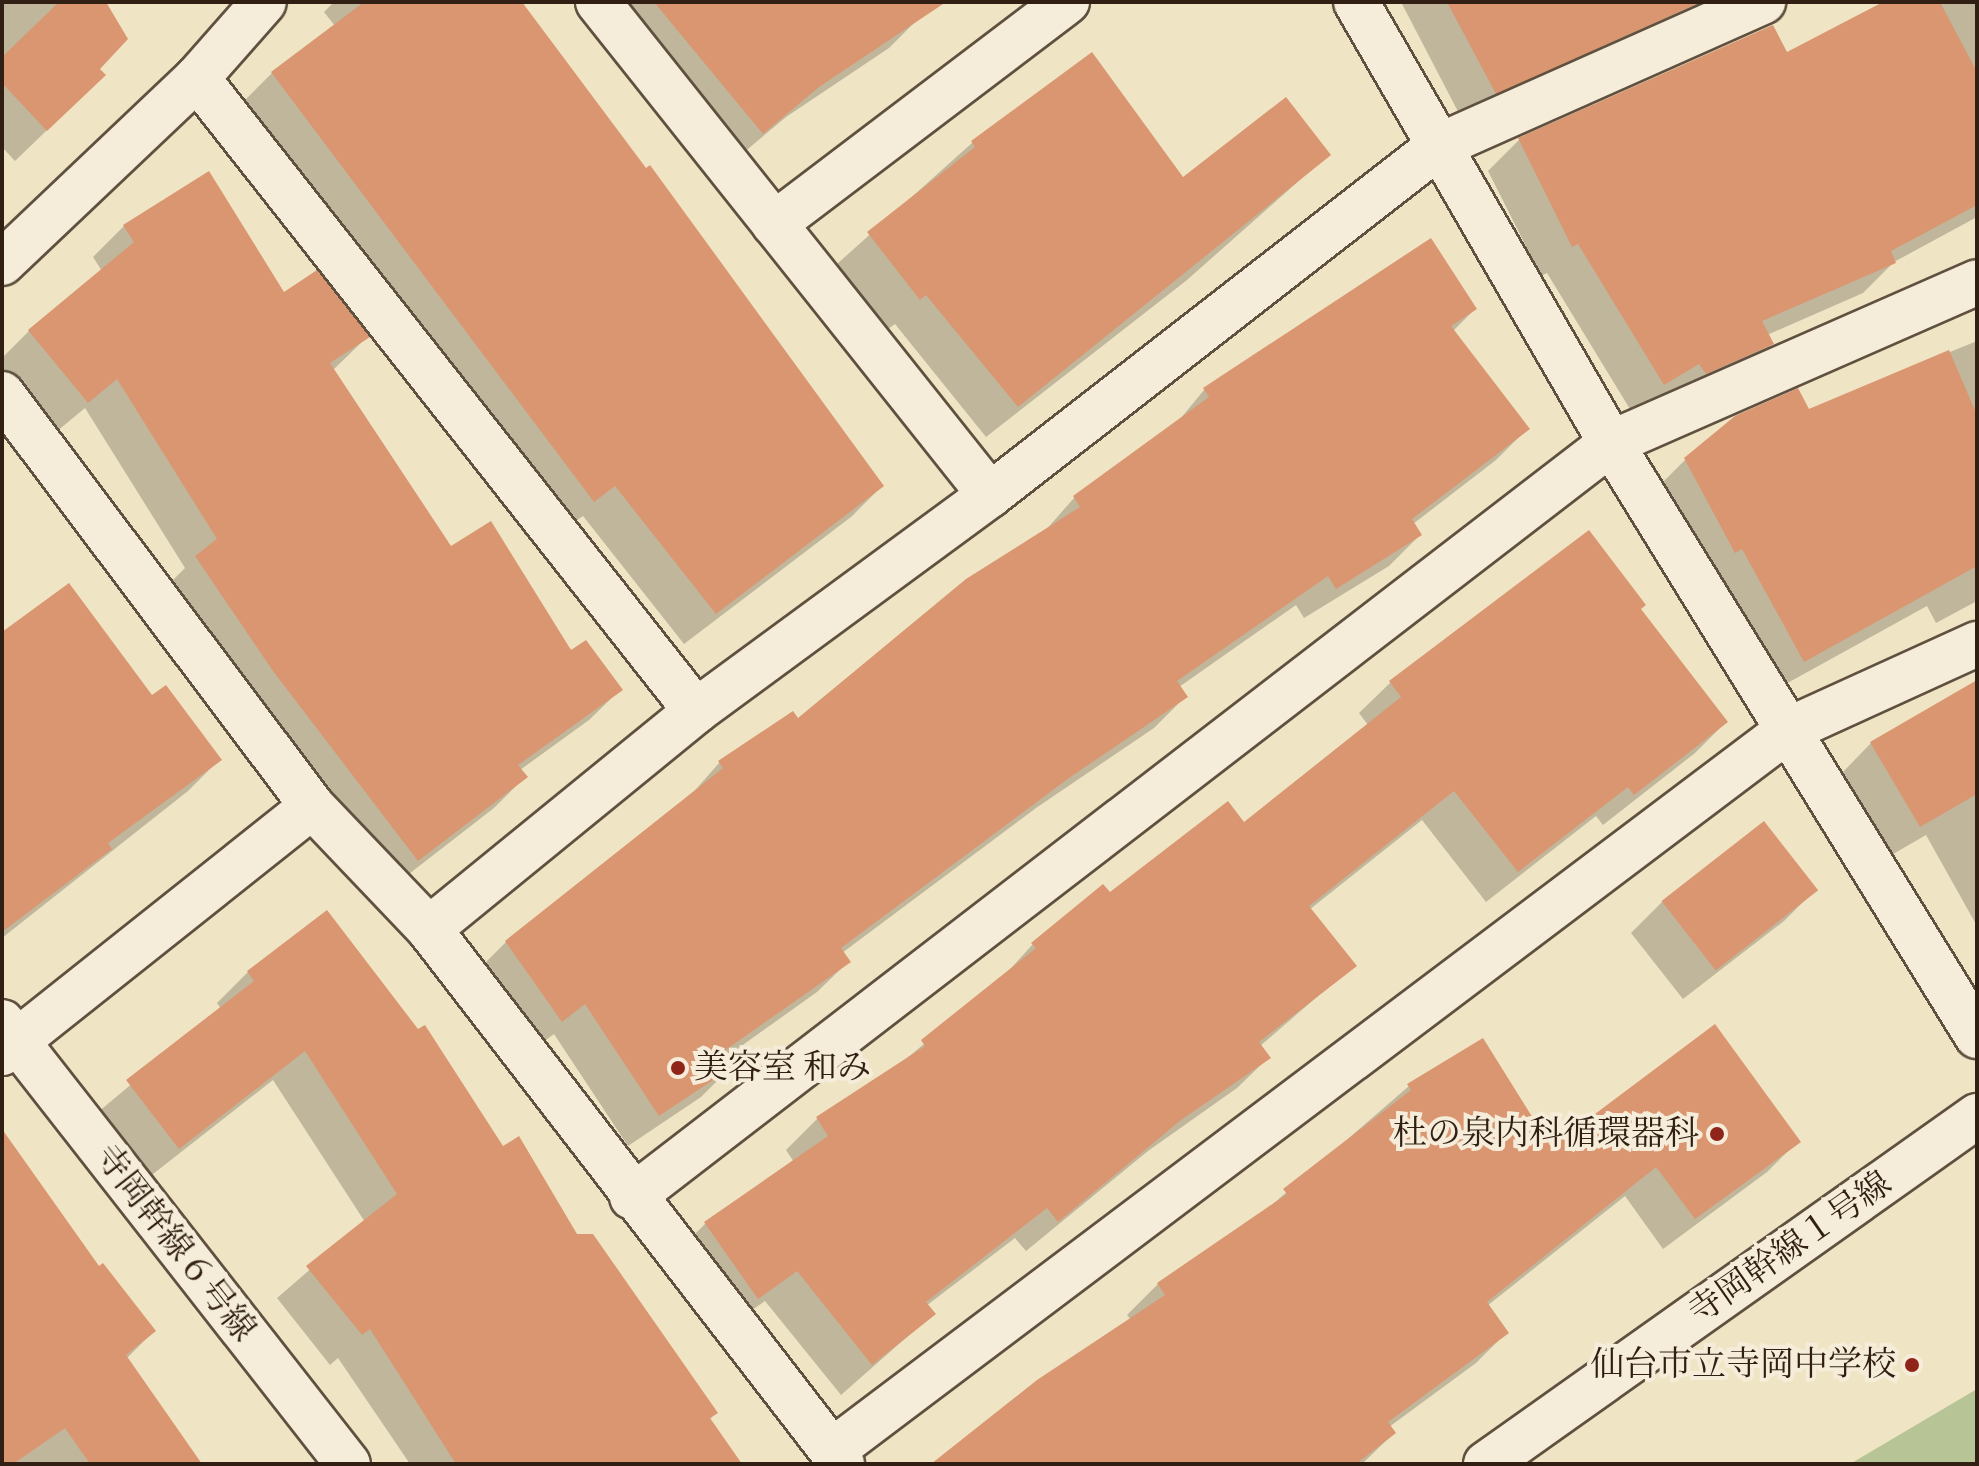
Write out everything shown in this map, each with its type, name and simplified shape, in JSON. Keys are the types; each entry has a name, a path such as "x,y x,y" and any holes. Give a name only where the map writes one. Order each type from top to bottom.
{"street":[{"path":"2,263 197,78 264,2"},
{"path":"598,2 990,495"},
{"path":"774,224 1013,17 1067,2"},
{"path":"1356,2 1611,443 1977,1036"},
{"path":"429,929 696,711 990,495 1439,146 1763,2"},
{"path":"197,78 696,711"},
{"path":"632,1197 1611,443 1977,282"},
{"path":"2,394 312,806 429,929 632,1197 837,1458 1788,730 1977,644"},
{"path":"7,1038 312,806"},
{"name":"寺岡幹線６号線","path":"7,1038 348,1464"},
{"name":"寺岡幹線１号線","path":"1486,1464 1977,1116"}],"green space":[{"path":"1977,1389 1977,1464 1850,1464"}],"building":[{"path":"59,2 106,2 128,39 100,69 106,75 47,131 2,83 2,57"},
{"path":"364,2 522,2 646,168 650,165 884,486 716,614 615,486 594,502 271,72"},
{"path":"654,2 946,2 819,87 763,134"},
{"path":"1447,2 1701,2 1496,94"},
{"path":"1883,2 1940,2 1977,72 1977,205 1891,251 1896,263 1762,321 1774,344 1706,374 1699,364 1664,385 1578,244 1572,247 1518,138 1773,25 1787,52"},
{"path":"1092,52 1183,177 1286,97 1331,155 1018,407 926,295 920,300 867,232 975,147 971,141"},
{"path":"209,171 284,292 317,270 370,337 330,363 451,546 491,521 571,650 586,640 623,690 518,765 528,777 418,861 273,671 195,556 217,539 117,379 88,403 28,330 134,242 123,225"},
{"path":"1431,238 1477,309 1451,326 1530,429 1412,519 1422,535 1336,589 1328,576 1177,681 1188,697 1069,778 841,948 851,962 724,1051 734,1066 659,1116 585,1004 562,1022 505,941 723,768 718,761 793,711 798,718 966,579 1080,507 1073,496 1209,397 1203,388"},
{"path":"1949,350 1977,415 1977,566 1804,662 1742,549 1735,553 1684,458 1735,416 1798,388 1809,409"},
{"path":"1589,530 1646,605 1641,609 1728,722 1634,795 1628,787 1518,872 1454,791 1309,906 1357,966 1259,1042 1271,1058 1181,1120 1058,1222 1047,1208 926,1302 936,1314 872,1365 797,1271 758,1299 704,1222 828,1136 816,1117 925,1046 921,1040 1036,948 1031,943 1103,884 1110,892 1228,801 1244,822 1401,697 1389,681"},
{"path":"69,583 152,695 166,685 222,760 108,843 112,849 2,932 2,632"},
{"path":"1977,680 1977,794 1920,827 1870,742"},
{"path":"1764,821 1818,890 1716,970 1662,901"},
{"path":"327,910 418,1029 425,1025 503,1146 519,1136 577,1234 593,1234 718,1413 710,1418 742,1464 456,1464 370,1329 362,1335 306,1266 397,1194 305,1051 179,1149 126,1080 254,981 247,971"},
{"path":"1715,1024 1801,1142 1695,1219 1656,1167 1487,1302 1509,1333 1388,1422 1396,1433 1356,1464 931,1464 1037,1380 1165,1295 1157,1283 1287,1194 1283,1189 1411,1090 1407,1084 1483,1038 1551,1147"},
{"path":"2,1129 99,1266 103,1263 156,1331 126,1355 202,1464 90,1464 65,1428 13,1464 2,1464"}],"place":[{"name":"美容室 和み","path":"678,1068"},
{"name":"杜の泉内科循環器科","path":"1717,1134"},
{"name":"仙台市立寺岡中学校","path":"1912,1365"}]}
